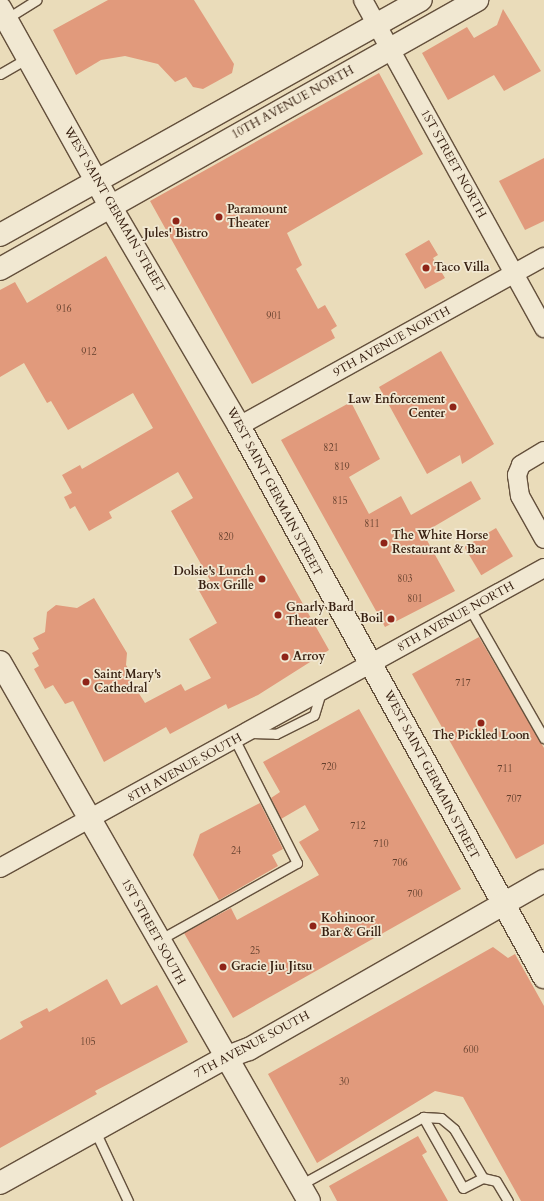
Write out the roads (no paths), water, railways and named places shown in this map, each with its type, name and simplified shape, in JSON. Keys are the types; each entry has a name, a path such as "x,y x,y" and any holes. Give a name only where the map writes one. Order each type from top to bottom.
{"street":[{"name":"1ST STREET NORTH","path":"363,0 544,328"},
{"path":"0,234 421,0"},
{"name":"10TH AVENUE NORTH","path":"0,269 389,48 477,0"},
{"name":"WEST SAINT GERMAIN STREET","path":"3,13 110,206 239,426 368,665 544,977"},
{"name":"9TH AVENUE NORTH","path":"239,426 544,257"},
{"path":"544,451 521,465 517,475 520,496 544,539"},
{"name":"8TH AVENUE NORTH","path":"368,665 544,568"},
{"name":"1ST STREET SOUTH","path":"0,662 225,1058 304,1193"},
{"name":"8TH AVENUE SOUTH","path":"0,868 90,821 368,665"},
{"name":"7TH AVENUE SOUTH","path":"0,1183 225,1058 249,1050 544,881"}],"lane":[{"path":"3,13 37,0"},
{"path":"0,74 28,58"},
{"path":"470,609 544,738"},
{"path":"158,940 297,863 242,736"},
{"path":"423,1117 463,1188 483,1178 496,1181 508,1201"},
{"path":"304,1193 423,1117 441,1118 454,1129 483,1178"},
{"path":"95,1131 128,1201"}],"place":[{"name":"Paramount Theater","path":"219,217"},
{"name":"Jules' Bistro","path":"176,221"},
{"name":"Taco Villa","path":"426,268"},
{"name":"Law Enforcement Center","path":"453,407"},
{"name":"The White Horse Restaurant & Bar","path":"384,543"},
{"name":"Dolsie's Lunch Box Grille","path":"262,579"},
{"name":"Gnarly Bard Theater","path":"278,615"},
{"name":"Boil","path":"391,619"},
{"name":"Arroy","path":"285,657"},
{"name":"Saint Mary's Cathedral","path":"86,682"},
{"name":"The Pickled Loon","path":"481,723"},
{"name":"Kohinoor Bar & Grill","path":"313,926"},
{"name":"Gracie Jiu Jitsu","path":"223,967"}]}
